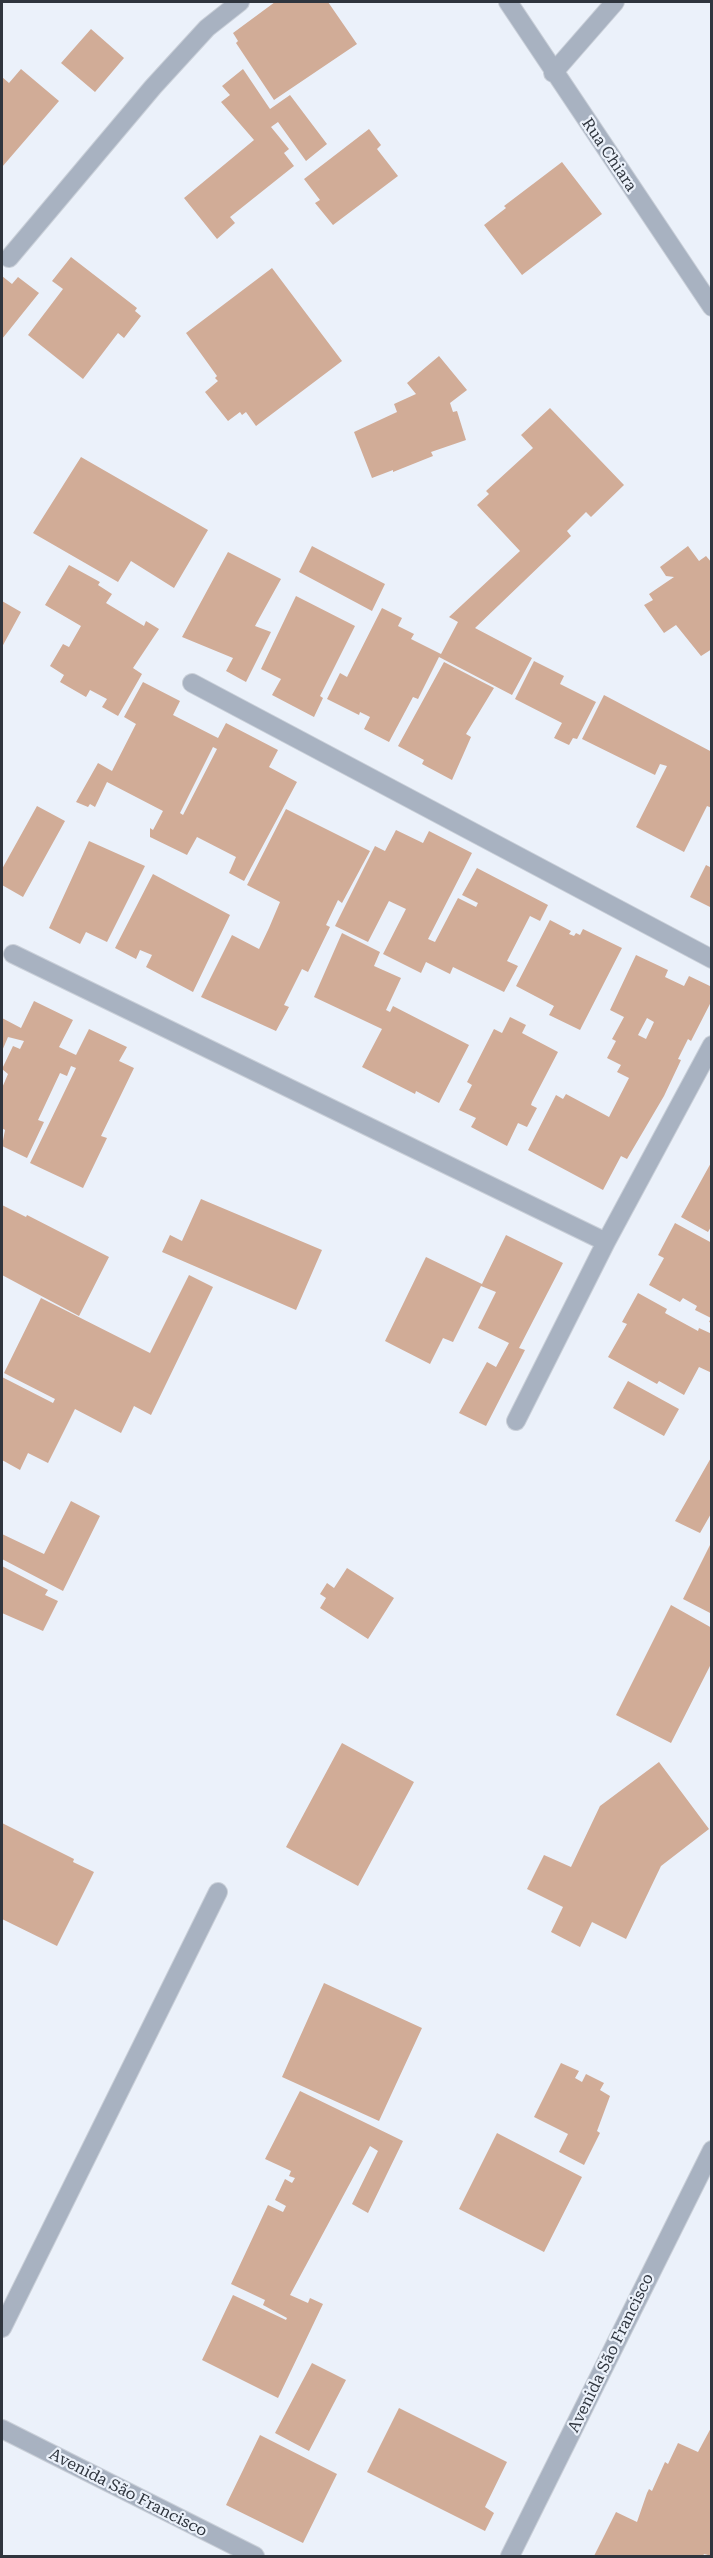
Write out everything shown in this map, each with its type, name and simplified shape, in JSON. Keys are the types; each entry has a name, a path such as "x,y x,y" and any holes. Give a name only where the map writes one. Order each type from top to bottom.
{"street":[{"path":"9,258 153,87 207,28 240,2"},
{"name":"Rua Chiara","path":"508,2 553,73 711,307"},
{"path":"553,73 615,2"},
{"path":"192,683 711,958"},
{"path":"13,954 606,1242"},
{"path":"516,1421 606,1242 711,1046"},
{"path":"2,2328 218,1892"},
{"name":"Avenida São Francisco","path":"510,2556 711,2150"},
{"name":"Avenida São Francisco","path":"2,2429 255,2556"}],"building":[{"path":"275,2 328,2 357,44 274,100 236,43 238,41 233,33"},
{"path":"91,29 124,58 95,92 61,63"},
{"path":"21,69 59,101 2,167 2,77 9,83"},
{"path":"243,69 270,109 290,95 327,144 306,161 278,122 271,127 289,149 284,153 294,166 230,217 235,223 217,239 184,198 254,140 221,102 230,95 222,86"},
{"path":"369,129 381,145 377,149 398,176 333,225 315,203 320,200 304,179"},
{"path":"562,162 602,214 522,275 484,225 506,208 504,206"},
{"path":"71,257 137,308 135,311 141,316 124,338 118,333 83,379 28,335 63,289 52,281"},
{"path":"272,268 342,361 256,426 246,412 242,415 240,412 228,421 205,392 218,381 215,378 217,376 186,333"},
{"path":"2,276 12,284 18,277 39,293 2,339"},
{"path":"439,356 467,390 450,403 453,412 457,411 466,440 431,452 433,456 372,478 354,432 397,412 394,404 416,394 407,383"},
{"path":"550,408 624,485 591,517 586,512 567,531 571,536 475,628 532,658 512,695 439,657 418,699 413,697 389,742 364,729 370,717 360,712 359,715 327,699 340,673 347,677 382,608 402,618 398,626 414,634 411,639 441,654 458,622 449,617 520,551 477,505 489,494 486,491 533,448 521,435"},
{"path":"81,457 208,530 174,588 131,561 118,582 33,533"},
{"path":"312,546 385,584 372,611 299,572"},
{"path":"688,546 699,561 706,556 712,563 712,649 701,656 676,625 664,633 644,605 653,600 649,594 674,577 666,576 660,567"},
{"path":"228,552 281,579 255,626 271,632 246,682 226,671 233,658 182,637"},
{"path":"69,565 100,582 98,585 112,594 106,603 144,626 146,621 159,629 133,668 142,674 118,716 102,707 107,699 90,690 86,697 60,682 64,675 50,666 63,644 69,647 81,626 45,605"},
{"path":"296,596 355,626 320,696 323,698 314,717 272,695 281,679 261,669"},
{"path":"2,601 21,612 2,647"},
{"path":"534,661 564,676 560,684 596,702 577,739 573,738 569,745 554,738 562,723 515,699"},
{"path":"444,662 494,688 466,734 471,737 452,780 422,764 424,760 398,746"},
{"path":"143,682 180,701 173,715 218,738 226,723 278,750 269,767 297,782 244,881 229,873 236,857 197,837 187,855 150,837 150,828 153,830 163,811 107,782 95,807 76,802 98,763 112,771 136,724 124,717","holes":["213,747 217,749 183,815 180,813"]},
{"path":"604,695 712,752 712,808 707,806 684,852 636,827 667,766 660,764 655,775 582,739"},
{"path":"37,806 65,821 23,897 2,885 2,869"},
{"path":"286,809 370,851 342,903 338,900 326,925 330,927 308,972 302,969 284,1005 289,1007 276,1031 201,997 232,935 259,949 269,928 280,902 247,885"},
{"path":"396,830 423,843 429,831 472,853 428,939 435,942 458,898 476,907 478,903 462,895 477,868 548,905 540,921 530,916 507,961 518,966 504,992 453,967 450,974 426,962 421,973 383,954 406,909 389,901 368,942 335,926 375,846 385,851"},
{"path":"89,841 145,866 107,942 86,932 80,944 49,928"},
{"path":"706,865 712,868 712,908 690,897"},
{"path":"153,874 230,915 193,992 146,967 152,955 140,950 136,959 115,948"},
{"path":"550,920 571,931 569,934 574,936 576,933 580,935 583,929 622,948 580,1030 549,1015 554,1006 516,986"},
{"path":"342,933 380,952 374,966 401,978 386,1010 390,1012 393,1006 469,1045 439,1103 416,1091 415,1094 362,1067 382,1029 314,997"},
{"path":"636,955 668,970 665,977 684,986 689,976 712,987 712,1000 691,1041 688,1039 678,1059 681,1060 664,1096 627,1159 621,1156 603,1190 528,1150 556,1095 563,1099 566,1094 609,1117 629,1078 617,1072 621,1065 607,1058 616,1041 612,1039 624,1017 610,1010","holes":["647,1018 654,1022 646,1039 638,1035"]},
{"path":"34,1001 73,1020 59,1047 76,1055 89,1029 127,1047 119,1061 134,1068 101,1136 107,1138 83,1188 30,1163 76,1068 71,1066 67,1076 60,1073 38,1120 44,1122 27,1158 2,1146 5,1130 2,1128 2,1088 8,1074 2,1069 13,1046 20,1049 24,1041 8,1037 2,1051 2,1018 21,1028"},
{"path":"510,1017 526,1025 522,1033 558,1052 532,1102 531,1105 537,1108 527,1127 518,1123 507,1146 471,1127 476,1118 459,1110 472,1085 467,1082 494,1029 502,1033"},
{"path":"712,1161 712,1225 708,1232 681,1217"},
{"path":"201,1199 322,1250 296,1310 162,1252 170,1235 182,1241"},
{"path":"2,1205 26,1217 27,1215 109,1257 79,1316 2,1275"},
{"path":"675,1223 712,1243 712,1323 709,1322 711,1318 695,1310 697,1306 683,1298 680,1302 649,1285 664,1258 658,1255"},
{"path":"506,1235 563,1263 519,1348 525,1350 486,1426 459,1413 487,1362 496,1367 509,1343 478,1328 496,1292 481,1286"},
{"path":"426,1257 482,1284 453,1342 443,1338 430,1364 385,1341"},
{"path":"189,1275 213,1287 151,1415 134,1406 121,1433 75,1409 48,1463 28,1453 20,1470 2,1460 2,1377 53,1403 55,1399 4,1373 41,1298 150,1353"},
{"path":"638,1293 667,1309 665,1313 698,1331 699,1328 712,1334 712,1373 699,1367 684,1395 659,1381 657,1384 608,1357 627,1324 622,1322"},
{"path":"628,1381 679,1409 664,1436 613,1408"},
{"path":"712,1456 712,1512 700,1533 675,1521"},
{"path":"71,1501 100,1516 63,1591 2,1559 2,1534 44,1554"},
{"path":"710,1545 712,1546 712,1614 683,1599"},
{"path":"2,1566 48,1590 45,1595 58,1601 43,1631 2,1613"},
{"path":"347,1568 394,1598 368,1639 320,1608 326,1598 320,1594 327,1583 334,1588"},
{"path":"671,1605 712,1628 712,1662 671,1743 616,1715"},
{"path":"342,1743 414,1782 358,1886 286,1847"},
{"path":"659,1762 709,1829 661,1866 626,1939 592,1922 580,1947 551,1932 563,1907 527,1889 544,1855 571,1867 600,1806"},
{"path":"2,1823 74,1859 73,1862 94,1872 57,1946 2,1919"},
{"path":"324,1983 422,2028 379,2121 282,2077"},
{"path":"561,2063 579,2071 575,2078 582,2082 586,2074 604,2083 600,2090 610,2096 597,2131 600,2133 584,2165 559,2152 568,2134 534,2117"},
{"path":"300,2091 403,2141 368,2213 352,2204 378,2151 370,2146 290,2295 308,2303 310,2298 323,2304 278,2398 202,2360 233,2295 286,2320 287,2318 263,2305 265,2300 231,2284 268,2205 283,2212 286,2206 275,2200 285,2179 292,2183 295,2178 289,2176 291,2171 265,2159"},
{"path":"497,2133 582,2177 544,2252 459,2209"},
{"path":"312,2363 346,2380 309,2451 275,2433"},
{"path":"399,2408 507,2462 485,2507 494,2513 485,2531 367,2472"},
{"path":"712,2426 712,2556 704,2554 703,2556 594,2556 616,2512 637,2522 649,2489 652,2491 665,2462 668,2464 678,2443 698,2452"},
{"path":"260,2435 337,2474 303,2543 226,2505"}]}
